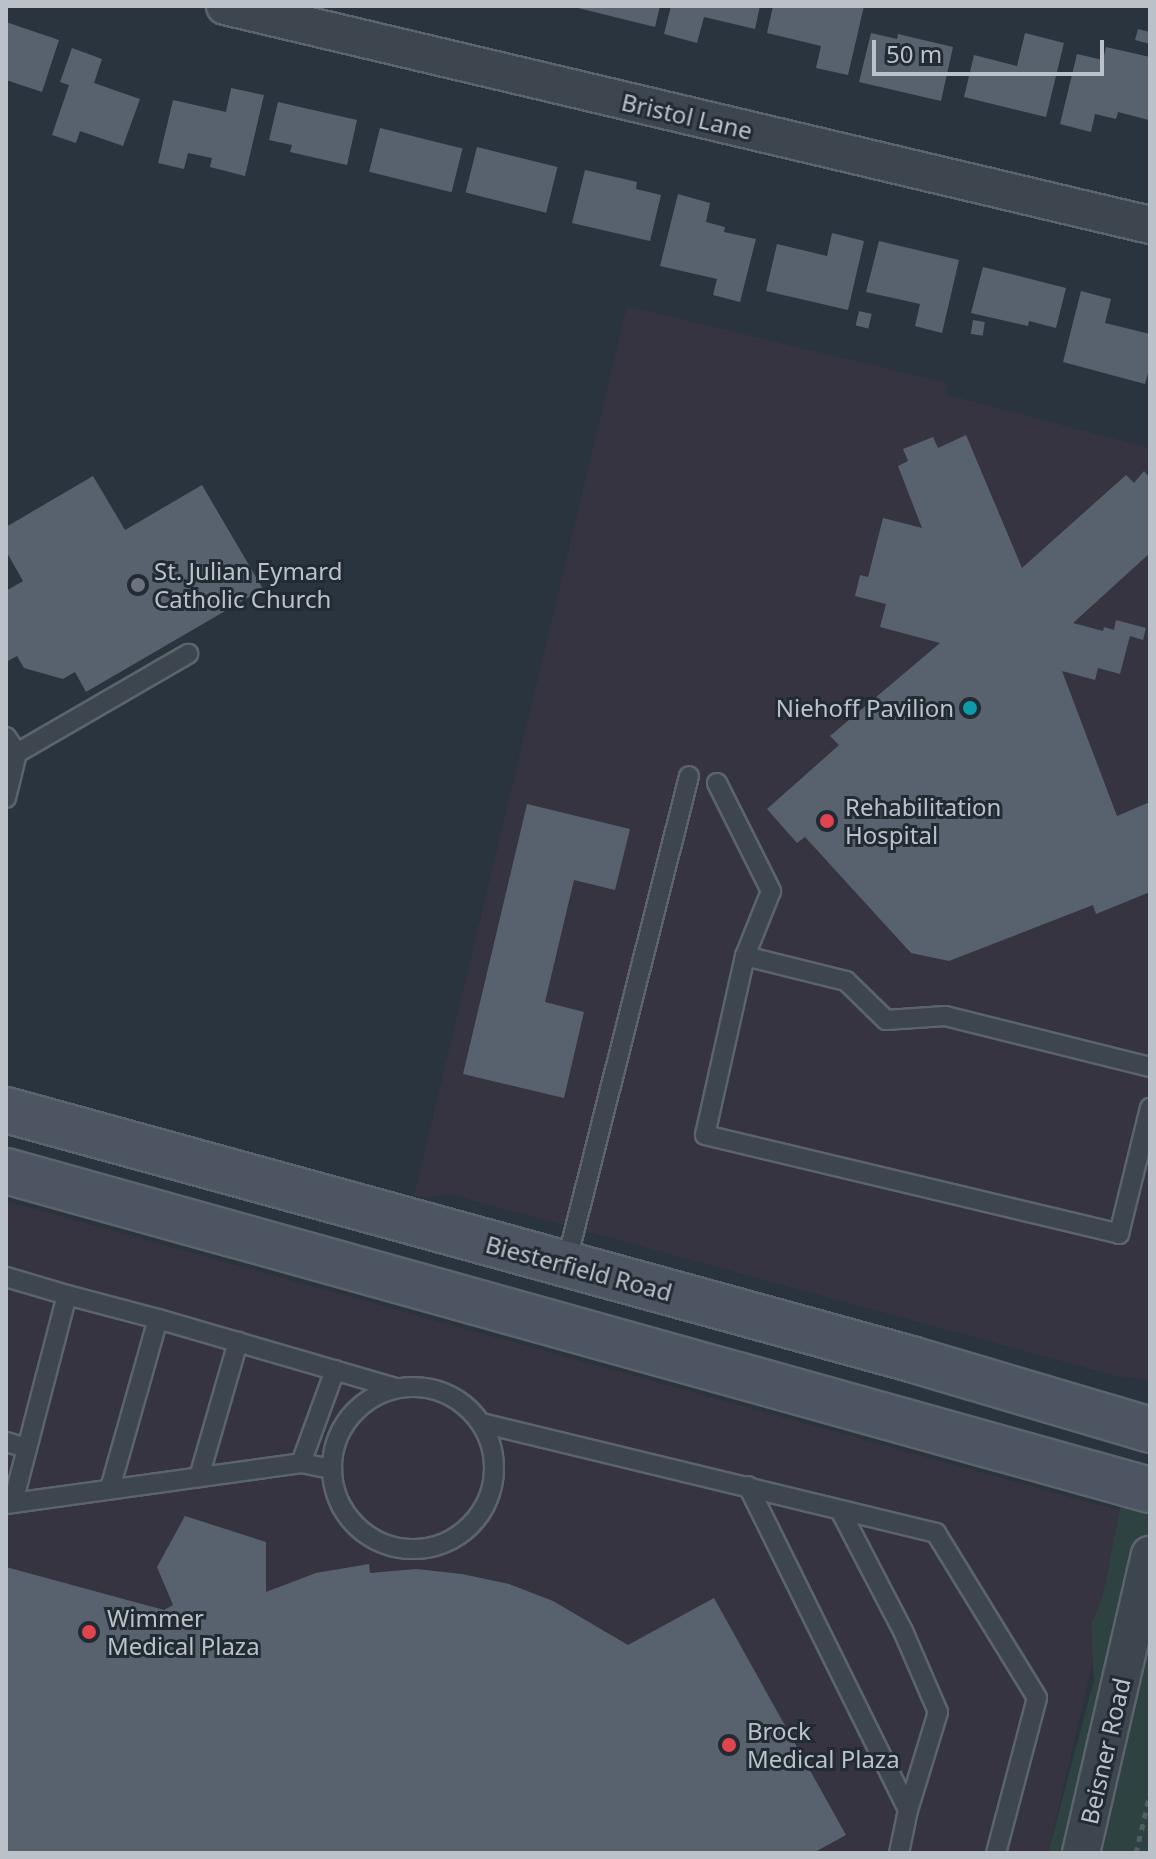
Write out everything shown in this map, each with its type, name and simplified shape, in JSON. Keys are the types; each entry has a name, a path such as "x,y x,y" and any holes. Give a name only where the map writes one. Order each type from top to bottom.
{"main road":[{"name":"Biesterfield Road","path":"6,1110 911,1359 1150,1430"},
{"path":"6,1171 1150,1490"}],"street":[{"name":"Bristol Lane","path":"225,6 1150,225"},
{"name":"Beisner Road","path":"1081,1853 1150,1555"}],"lane":[{"path":"6,798 11,745 188,654"},
{"path":"566,1264 689,776"},
{"path":"717,783 771,891 745,956 705,1135 1119,1234 1150,1108"},
{"path":"745,956 846,981 886,1020 945,1016 1150,1067"},
{"path":"6,1277 396,1388 420,1387 444,1393 465,1405 482,1423 493,1448 495,1475 488,1502 472,1525 451,1541 424,1549 397,1548 371,1538 350,1520 337,1497 332,1469 336,1442 349,1418 370,1399 396,1388"},
{"path":"67,1295 10,1503 301,1463 332,1469"},
{"path":"110,1489 158,1319"},
{"path":"199,1477 238,1342"},
{"path":"301,1463 335,1370"},
{"path":"482,1423 936,1533 1037,1698 996,1853"},
{"path":"6,1442 27,1448"},
{"path":"748,1486 908,1810"},
{"path":"840,1510 903,1631 938,1712 908,1810 899,1853"}],"path":[{"path":"1136,1853 1150,1794"}],"shaded area":[{"name":"Rehabilitation Hospital","path":"627,306 947,383 945,394 1150,448 1150,1380 1116,1376 449,1194 430,1198 414,1196"},
{"path":"6,1201 1128,1513 1048,1853 6,1853"}],"green space":[{"path":"1125,1483 1150,1491 1150,1853 1048,1853 1094,1680 1091,1625 1103,1595"}],"building":[{"path":"570,6 660,6 655,27"},
{"path":"671,6 760,6 755,29 704,17 697,43 664,34"},
{"path":"773,6 864,6 848,75 816,68 821,46 767,33"},
{"path":"6,22 59,40 42,92 6,80"},
{"path":"1138,29 1150,32 1150,44 1135,40"},
{"path":"871,33 897,39 898,34 953,47 941,101 859,82"},
{"path":"1025,33 1064,43 1046,117 964,97 974,55 1017,66"},
{"path":"1106,47 1150,57 1149,120 1118,112 1116,119 1095,114 1091,132 1060,124 1077,54 1103,60"},
{"path":"72,48 102,59 94,83 140,99 123,146 80,131 76,143 52,135 69,85 60,82"},
{"path":"231,88 264,95 245,176 210,167 212,158 188,153 184,169 158,163 173,100 226,112"},
{"path":"278,102 357,120 347,165 290,152 292,145 269,140"},
{"path":"380,128 462,149 452,192 369,172"},
{"path":"477,147 558,167 546,213 466,193"},
{"path":"585,170 637,182 636,189 661,195 650,241 572,223"},
{"path":"678,194 710,203 706,222 725,227 724,232 756,239 740,302 713,295 717,279 660,266"},
{"path":"832,233 864,241 848,310 766,291 777,244 827,256"},
{"path":"879,241 959,260 942,333 915,326 920,304 866,292"},
{"path":"983,267 1066,288 1056,328 1029,321 1028,326 971,313"},
{"path":"1081,291 1111,299 1105,323 1150,334 1150,366 1145,384 1063,362"},
{"path":"859,311 872,314 868,329 856,326"},
{"path":"973,320 985,322 983,336 971,334"},
{"name":"Niehoff Pavilion","path":"966,435 1022,568 1126,475 1134,483 1144,471 1150,478 1150,553 1073,623 1103,631 1104,627 1114,630 1116,620 1146,628 1143,640 1130,636 1120,674 1098,668 1095,680 1062,671 1117,816 1150,802 1150,892 1096,914 1093,905 949,961 911,953 805,837 797,843 767,809 839,745 830,736 940,643 880,627 886,604 855,596 860,575 868,577 883,518 922,528 898,466 908,461 903,449 933,437 938,448"},
{"name":"St. Julian Eymard Catholic Church","path":"93,476 125,530 202,485 263,589 86,692 75,672 63,679 24,668 17,656 6,662 6,591 23,581 6,551 6,527"},
{"path":"527,804 630,829 615,890 574,880 545,1002 584,1012 564,1098 463,1074"},
{"path":"185,1516 266,1542 266,1592 316,1573 369,1564 370,1573 416,1569 462,1574 509,1584 553,1601 628,1645 714,1598 846,1835 813,1853 6,1853 6,1567 164,1610 173,1605 157,1567"}],"place":[{"name":"St. Julian Eymard Catholic Church","path":"138,585"},
{"name":"Niehoff Pavilion","path":"970,708"},
{"name":"Rehabilitation Hospital","path":"827,821"},
{"name":"Wimmer Medical Plaza","path":"89,1632"},
{"name":"Brock Medical Plaza","path":"729,1745"}]}
